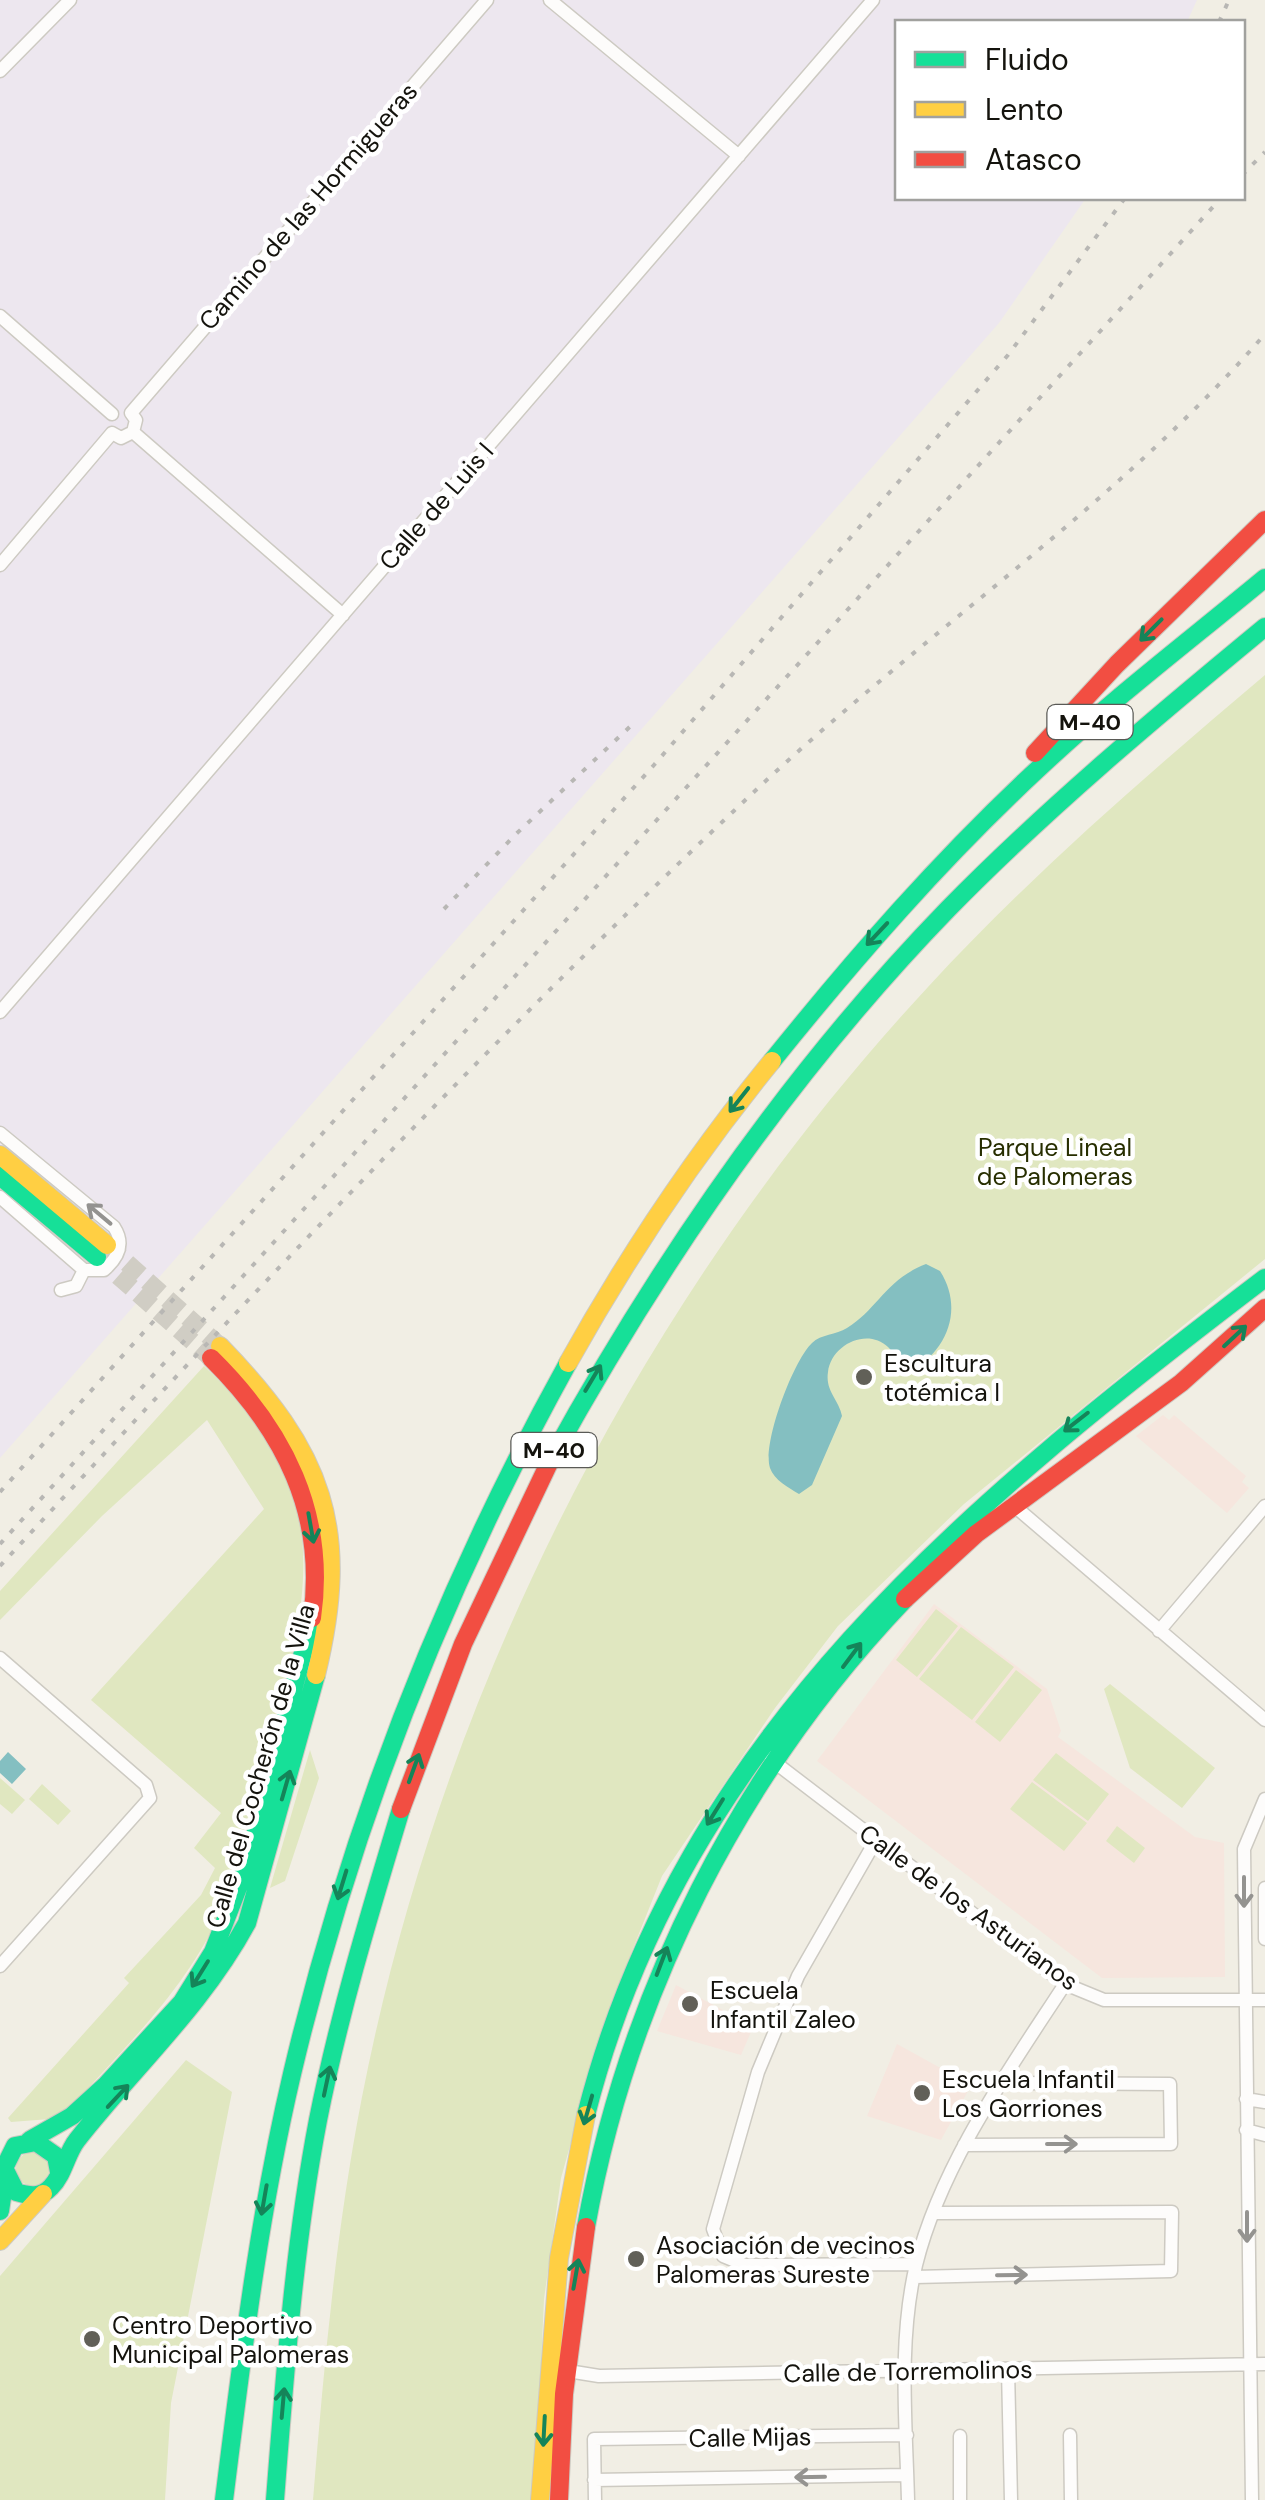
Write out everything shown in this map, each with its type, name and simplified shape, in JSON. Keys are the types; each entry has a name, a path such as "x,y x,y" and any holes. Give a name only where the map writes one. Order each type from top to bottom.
{"main road":[{"path":"945,864 978,811 1117,664 1265,520"},
{"name":"M-40","path":"224,2500 263,2200 335,1907 391,1733 463,1558 559,1369 672,1190 866,945 1063,746 1265,578"},
{"name":"M-40","path":"275,2500 304,2212 337,2033 366,1918 398,1812 467,1632 570,1419 698,1214 841,1026 978,880 1085,780 1265,627"},
{"path":"0,1155 96,1257"},
{"path":"0,1176 96,1257"},
{"path":"540,2500 562,2236 582,2131 612,2024 692,1850 736,1777 847,1632 930,1548 1039,1451 1265,1278"},
{"path":"559,2500 569,2316 604,2133 635,2031 668,1945 710,1860 773,1761 872,1632 1012,1504 1203,1366 1265,1308"},
{"path":"1203,1366 1177,1380 1168,1366 1223,1309"},
{"name":"Calle del Cocherón de la Villa","path":"28,2142 65,2125 85,2107 175,2010 216,1948 241,1885 312,1628 316,1559 300,1483 282,1441 215,1352 272,1398 316,1477 329,1521 334,1568 326,1641 247,1923 229,1960 181,2028 75,2142 59,2172"},
{"path":"1093,1447 1144,1397 1136,1382 1116,1390"},
{"path":"0,2211 5,2146 28,2142 51,2149 59,2172 0,2241"},
{"path":"5,2177 25,2196 43,2194"}],"street":[{"path":"0,72 70,0"},
{"name":"Camino de las Hormigueras","path":"132,413 487,0"},
{"path":"550,0 739,156"},
{"name":"Calle de Luis I","path":"0,1012 874,0"},
{"path":"0,316 112,414"},
{"path":"124,410 132,413 136,420 133,432 122,438 112,433 108,422 112,414 124,410"},
{"path":"133,432 342,615"},
{"path":"0,564 112,433"},
{"path":"0,1133 119,1235 119,1253 112,1263 96,1272 96,1257"},
{"path":"0,1198 96,1257"},
{"path":"61,1290 76,1286 96,1257"},
{"path":"1012,1504 1260,1716 1265,1700"},
{"path":"1159,1632 1265,1506"},
{"path":"773,1761 767,1749 847,1632"},
{"path":"0,1658 146,1786 150,1798 0,1966"},
{"name":"Calle de los Asturianos","path":"773,1761 1064,1984 1104,2000 1265,2000"},
{"path":"1252,2500 1244,1849 1265,1799"},
{"path":"876,1840 798,1976 758,2072 713,2228 723,2256 745,2265 915,2271 1172,2271 1172,2212 936,2213"},
{"path":"1265,1888 1265,1939"},
{"path":"908,2500 905,2340 915,2271 964,2145 1064,1984"},
{"path":"964,2145 1171,2144 1170,2084 1000,2083"},
{"path":"1246,2099 1265,2102"},
{"path":"1246,2130 1265,2135"},
{"path":"556,2296 556,2358 568,2371"},
{"name":"Calle de Torremolinos","path":"568,2371 599,2376 1265,2364"},
{"path":"1008,2370 1011,2500"},
{"name":"Calle Mijas","path":"594,2480 594,2440 906,2435"},
{"path":"1070,2435 1071,2500"},
{"path":"960,2436 960,2500"},
{"path":"594,2500 594,2480 907,2475"}],"shaded area":[{"path":"0,0 1197,0 1188,20 895,20 895,200 1085,200 999,323 0,1458"},
{"path":"1163,1415 1169,1420 1174,1415 1246,1476 1242,1482 1249,1488 1227,1513 1136,1436"},
{"path":"934,1604 1047,1689 1061,1731 1058,1737 1195,1837 1224,1843 1225,1977 1102,1978 817,1761"},
{"name":"Escuela Infantil Zaleo","path":"676,1985 747,2023 745,2028 751,2032 741,2055 657,2031"},
{"name":"Escuela Infantil Los Gorriones","path":"897,2044 966,2082 964,2087 968,2091 941,2140 867,2116"}],"green space":[{"name":"Parque Lineal de Palomeras","path":"1265,675 1265,1259 964,1504 838,1626 775,1708 662,1876 608,2011 561,2178 544,2299 535,2500 313,2500 326,2348 345,2197 362,2097 398,1944 444,1794 501,1646 568,1503 645,1365 731,1232 825,1106 928,987 1008,905 1134,787"},
{"path":"204,1366 243,1407 271,1447 290,1486 300,1527 303,1569 291,1662 223,1907 192,1964 154,2016 66,2112 50,2119 11,2122 8,2118 129,1983 124,1978 201,1895 215,1868 194,1848 221,1813 91,1700 264,1509 207,1420 102,1516 0,1620 0,1591"},
{"path":"936,1609 958,1626 917,1677 896,1660"},
{"path":"961,1627 1014,1667 972,1720 919,1679"},
{"path":"1016,1670 1042,1690 1000,1742 975,1722"},
{"path":"1110,1684 1215,1768 1182,1808 1130,1768 1104,1689"},
{"path":"310,1750 319,1778 285,1881 270,1888"},
{"path":"1056,1753 1109,1794 1088,1821 1033,1780"},
{"path":"0,1778 25,1800 12,1814 0,1804"},
{"path":"1032,1782 1087,1823 1064,1851 1010,1809"},
{"path":"42,1784 71,1811 58,1825 29,1799"},
{"path":"1117,1826 1145,1848 1134,1863 1106,1841"},
{"name":"Centro Deportivo Municipal Palomeras","path":"186,2060 232,2092 171,2403 165,2500 0,2500 0,2276"},
{"path":"33,2152 45,2157 50,2169 45,2181 33,2186 21,2181 16,2169 21,2157"}],"water":[{"path":"926,1264 940,1271 951,1301 948,1329 941,1342 933,1354 908,1373 880,1341 861,1339 836,1354 828,1379 842,1416 812,1485 799,1494 775,1476 769,1456 781,1403 796,1367 816,1340 847,1328 891,1286"},
{"path":"8,1752 26,1769 12,1784 0,1773 0,1761"}],"tunnel":[{"path":"107,1245 220,1346"},
{"path":"98,1258 211,1358"}],"railway":[{"path":"1220,20 1229,0"},
{"path":"1245,172 1265,152"},
{"path":"0,1492 654,765 1008,355 1124,200"},
{"path":"0,1544 1219,200"},
{"path":"0,1566 371,1171 658,883 819,733 1146,456 1265,334"},
{"path":"444,909 515,835 636,721"}],"traffic: fast":[{"path":"772,1061 900,910 1002,803 1093,719 1265,578"},
{"path":"550,1461 682,1242 834,1036 948,909 1024,835 1265,627"},
{"path":"0,1176 97,1257"},
{"path":"586,2115 631,1980 691,1856 765,1743 851,1639 945,1542 1048,1451 1265,1278"},
{"path":"224,2500 270,2180 292,2074 343,1889 373,1798 442,1620 481,1533 568,1363"},
{"path":"586,2227 605,2140 630,2054 699,1890 791,1737 905,1599"},
{"path":"30,2140 72,2116 105,2086 182,2002 213,1952 248,1862 312,1618"},
{"path":"59,2172 56,2156 36,2142 15,2146 4,2168 16,2192 35,2195 51,2187 77,2140 189,2009 229,1953 247,1923 316,1675"},
{"path":"275,2500 296,2262 318,2120 345,2002 401,1809"},
{"path":"0,2211 5,2178"}],"traffic: slow":[{"path":"568,1363 663,1208 772,1061"},
{"path":"0,1155 107,1245"},
{"path":"220,1346 284,1421 320,1495 329,1534 331,1576 316,1675"},
{"path":"540,2500 559,2258 586,2115"},
{"path":"0,2241 43,2194"}],"traffic: jam":[{"path":"1035,753 1117,664 1265,520"},
{"path":"905,1599 976,1534 1181,1383 1265,1308"},
{"path":"211,1358 260,1414 294,1476 313,1544 312,1618"},
{"path":"401,1809 463,1644 550,1461"},
{"path":"559,2500 564,2394 586,2227"}],"place":[{"name":"Escultura totémica I","path":"864,1377"},
{"name":"Escuela Infantil Zaleo","path":"690,2004"},
{"name":"Escuela Infantil Los Gorriones","path":"922,2093"},
{"name":"Asociación de vecinos Palomeras Sureste","path":"636,2259"},
{"name":"Centro Deportivo Municipal Palomeras","path":"92,2339"}]}
